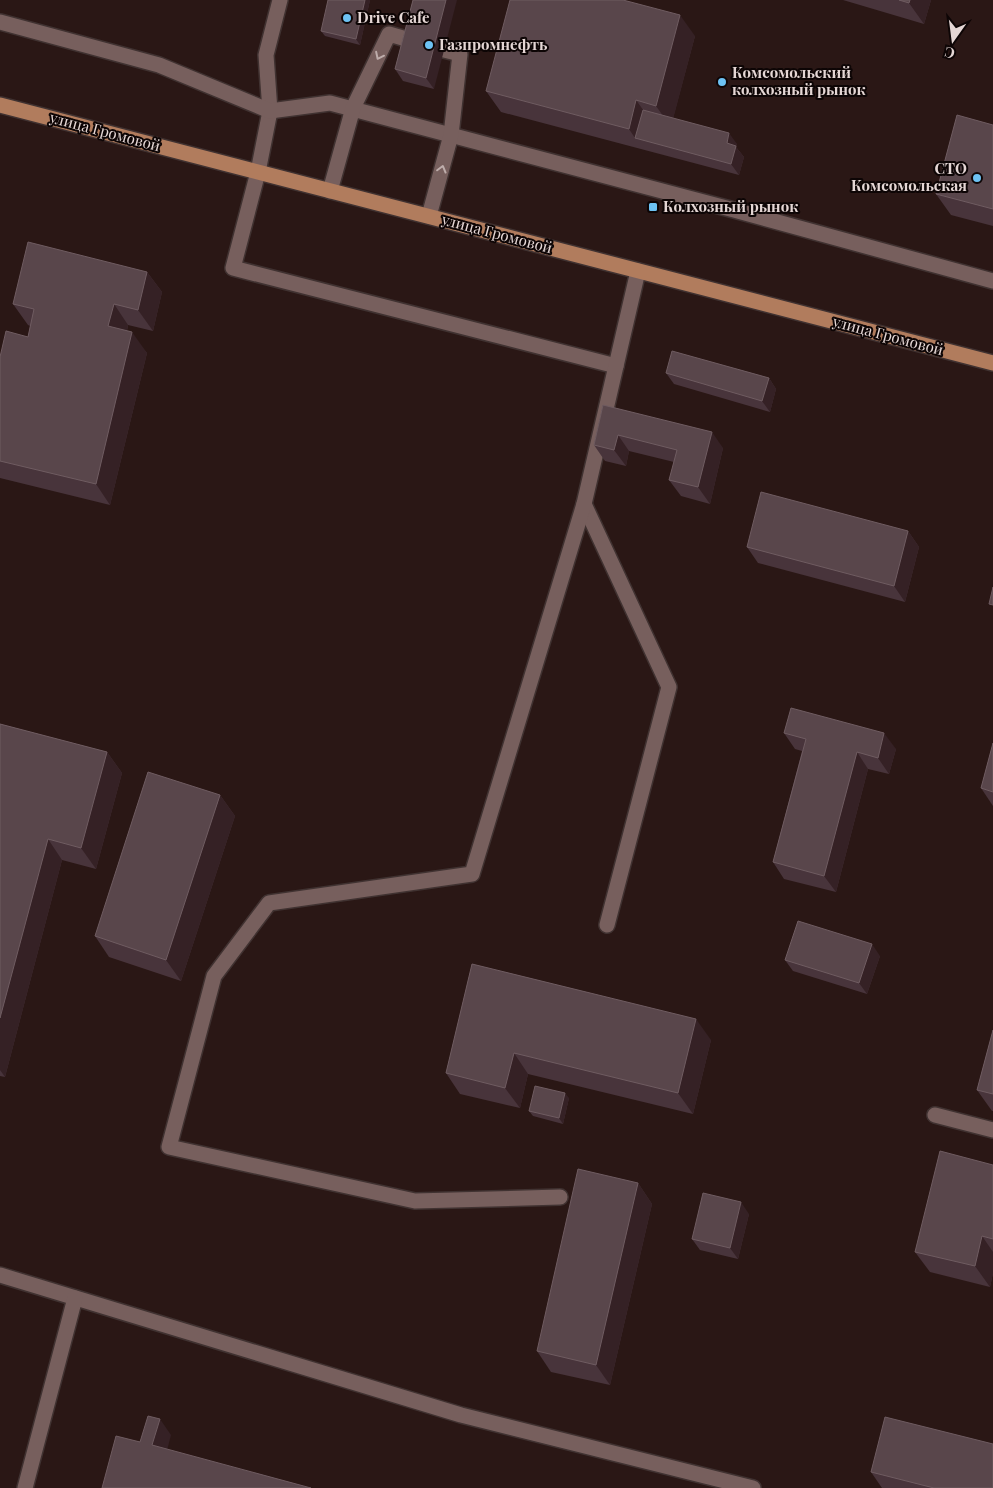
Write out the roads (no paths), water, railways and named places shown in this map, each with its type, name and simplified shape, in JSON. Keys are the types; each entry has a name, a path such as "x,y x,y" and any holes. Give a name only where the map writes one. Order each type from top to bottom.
{"main road":[{"name":"улица Громовой","path":"0,105 993,363"}],"street":[{"path":"280,0 266,55 270,111 258,172 233,268 616,366"},
{"path":"0,22 159,65 270,111 330,103 353,108 993,281"},
{"path":"330,191 353,108 389,34 413,41"},
{"path":"430,216 451,135 460,54 444,50"},
{"path":"560,1197 415,1202 169,1147 214,976 269,904 472,874 584,504 638,271"},
{"path":"584,504 669,687 607,925"},
{"path":"935,1115 993,1130"},
{"path":"0,1275 461,1415 753,1488"},
{"path":"24,1488 75,1298"}],"place":[{"name":"Drive Cafe","path":"347,18"},
{"name":"Газпромнефть","path":"429,45"},
{"name":"Комсомольский колхозный рынок","path":"722,82"},
{"name":"СТО Комсомольская","path":"977,178"},
{"name":"Колхозный рынок","path":"653,207"}]}
